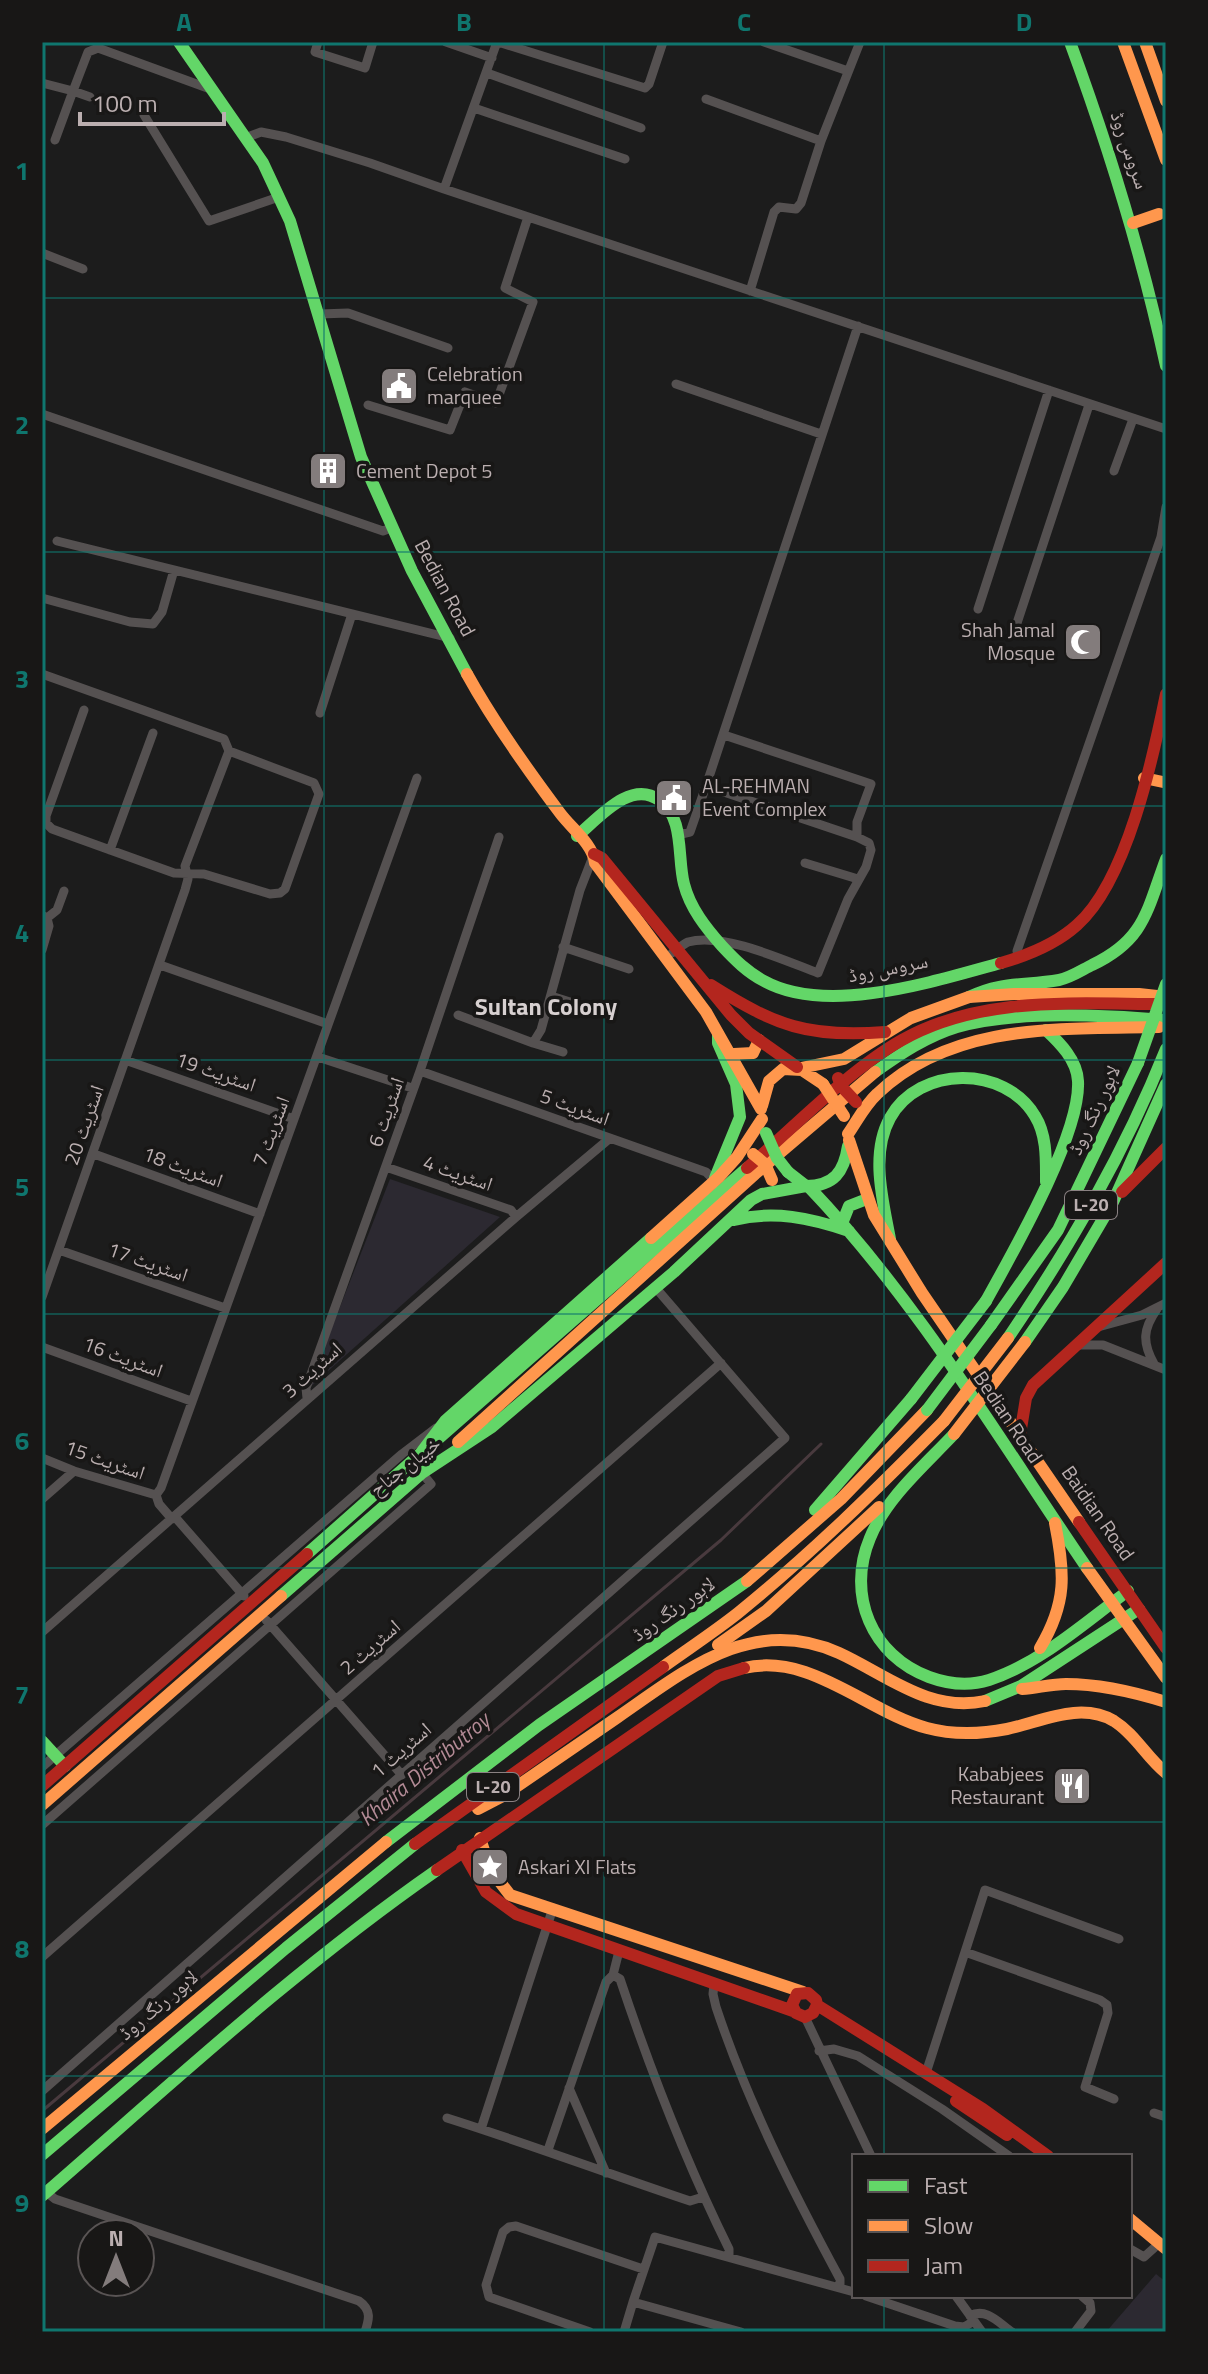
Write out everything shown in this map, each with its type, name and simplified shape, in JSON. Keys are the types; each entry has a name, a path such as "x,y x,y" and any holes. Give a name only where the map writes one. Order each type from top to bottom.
{"main road":[{"name":"Bedian Road","path":"179,42 263,163 279,197 290,221 320,314 361,457 391,528 487,711 577,836 594,854 595,863 672,953 734,1054 763,1120"},
{"name":"سروس روڈ","path":"1070,42 1133,223 1166,366"},
{"path":"1123,42 1166,160"},
{"path":"1145,42 1166,101"},
{"path":"1133,223 1159,214"},
{"name":"سروس روڈ","path":"577,836 620,799 636,793 653,796 667,805 673,814 687,894 718,942 740,965 767,983 797,993 827,997 876,993 1019,958 1057,941 1082,920 1109,883 1144,778 1166,694"},
{"path":"1144,778 1163,782"},
{"path":"807,1186 788,1172 773,1150 763,1120 764,1090 770,1078 786,1068 839,1061 927,1011 990,987 1062,980 1103,962 1116,954 1136,933 1166,859"},
{"path":"672,953 759,1040 832,1093 844,1116 867,1199 890,1239"},
{"path":"698,977 757,1014 807,1033 843,1036 886,1032"},
{"name":"لاہور رنگ روڈ","path":"42,2129 284,1924 409,1825 540,1725 729,1594 785,1549 869,1470 927,1410 1058,1230 1138,1063 1166,984"},
{"path":"969,997 1014,994 1139,994 1166,997"},
{"path":"420,1454 890,1046 939,1021 990,1008 1166,1004"},
{"path":"422,1473 755,1174 875,1072 906,1050 954,1028 1005,1017 1166,1020"},
{"path":"762,1194 826,1185 839,1178 846,1160 848,1137 864,1106 884,1086 936,1053 968,1041 1046,1030 1166,1026"},
{"path":"785,1549 819,1504 911,1399 986,1301 1016,1245 1046,1182 1072,1116 1079,1084 1066,1050 1046,1030"},
{"path":"717,1179 721,1161 737,1130 741,1114 738,1095 718,1043 718,1031"},
{"path":"734,1054 753,1053 759,1040"},
{"path":"873,1041 867,1052 840,1072 838,1078 856,1102 861,1102 896,1071 910,1067"},
{"name":"لاہور رنگ روڈ","path":"42,2155 286,1948 431,1832 725,1622 817,1547 944,1421 1008,1338 1092,1205 1166,1049"},
{"path":"890,1239 880,1181 882,1141 895,1110 914,1091 928,1083 974,1077 998,1083 1017,1093 1035,1114 1041,1128 1046,1182"},
{"path":"1128,1591 1035,1656 989,1680 958,1684 920,1676 904,1667 879,1643 870,1628 860,1598 859,1584 864,1554 877,1523 954,1434 1063,1287 1113,1202 1166,1084"},
{"name":"خیبان جناح","path":"42,1786 60,1761 246,1599 420,1454 445,1421 717,1179 763,1120"},
{"path":"1113,1202 1136,1175 1166,1148"},
{"name":"خیبان جناح","path":"42,1805 266,1619 422,1473 492,1427 733,1220 745,1206 762,1194 763,1188 772,1180 765,1164 753,1154 745,1157 727,1176 717,1179"},
{"name":"Bedian Road","path":"807,1186 847,1226 939,1350 1122,1620 1166,1678"},
{"path":"733,1220 765,1214 796,1215 847,1226 849,1206 867,1199"},
{"name":"Bedian Road","path":"890,1239 922,1293 997,1402"},
{"path":"1020,1435 1026,1398 1033,1385 1166,1263"},
{"name":"Baidian Road","path":"997,1402 1166,1648"},
{"path":"431,1832 503,1796 698,1662 766,1611 914,1478"},
{"path":"1035,1656 1058,1616 1064,1588 1055,1523"},
{"path":"1018,1689 1139,1609"},
{"path":"698,1662 727,1647 744,1643 764,1640 806,1642 842,1654 927,1699 978,1703 1018,1689 1066,1684 1098,1685 1166,1702"},
{"path":"44,2194 271,1997 365,1920 462,1850 718,1676 747,1666 768,1664 810,1673 910,1724 952,1733 991,1731 1062,1714 1103,1716 1134,1737 1157,1767 1166,1773"},
{"path":"42,1741 60,1761"},
{"path":"480,1838 484,1858 496,1882 510,1895 813,1995 807,2011"},
{"path":"462,1850 486,1892 516,1914 714,1984 807,2011 926,2073 1045,2154"},
{"path":"803,1992 793,1999 807,2011 937,2088 1032,2154"},
{"path":"1132,2221 1162,2246 1166,2258"},
{"path":"1132,2230 1162,2246"}],"street":[{"path":"318,42 315,52 365,68 373,42"},
{"path":"446,42 492,58"},
{"path":"444,189 498,42 645,88 663,42"},
{"path":"764,42 848,71"},
{"path":"750,291 774,212 779,207 796,209 801,203 821,141 860,42"},
{"path":"55,140 85,58 92,49 98,48 213,90"},
{"path":"487,73 641,128"},
{"path":"42,83 90,97"},
{"path":"706,99 821,141"},
{"path":"474,108 625,159"},
{"path":"144,115 209,221 279,197"},
{"path":"245,138 261,132 297,140 1166,429"},
{"path":"368,405 450,430 465,392 496,403 533,302 505,288 528,217"},
{"path":"42,253 83,269"},
{"path":"320,314 348,313 448,348"},
{"path":"677,835 690,832 858,326"},
{"path":"676,384 821,434"},
{"path":"978,609 1049,390"},
{"path":"1017,623 1089,405"},
{"path":"42,414 322,512 383,531 391,528"},
{"path":"1114,471 1133,419"},
{"path":"1019,958 1017,951 1161,537 1166,507"},
{"path":"57,541 450,638"},
{"path":"42,598 130,622 153,624 162,612 174,570"},
{"path":"320,713 352,614"},
{"path":"42,674 224,739 229,751 314,783 319,794 285,889 270,894 204,874 174,873 52,829 46,823 46,816 84,710"},
{"path":"110,850 153,733"},
{"path":"724,735 871,784 857,822 857,837"},
{"name":"اسٹریٹ 20","path":"42,1297 187,886 185,866 229,751"},
{"name":"اسٹریٹ 7","path":"156,1495 318,1057 417,778"},
{"path":"672,953 688,942 744,945 818,973 871,850 869,843 857,837 706,786"},
{"name":"اسٹریٹ 6","path":"307,1398 306,1388 420,1071 499,837"},
{"path":"533,1043 541,1030 563,947 594,854"},
{"path":"805,863 858,879"},
{"path":"42,950 49,926 44,917 57,910 64,891"},
{"path":"563,947 629,969"},
{"path":"160,965 328,1024"},
{"path":"551,996 608,1014"},
{"path":"458,1015 563,1052"},
{"path":"318,1057 412,1088"},
{"name":"اسٹریٹ 19","path":"125,1060 294,1119"},
{"name":"اسٹریٹ 5","path":"420,1071 706,1172 717,1179"},
{"name":"اسٹریٹ 3","path":"42,1632 307,1398 609,1139"},
{"name":"اسٹریٹ 18","path":"94,1154 260,1214"},
{"name":"اسٹریٹ 4","path":"386,1167 511,1210 516,1217"},
{"name":"اسٹریٹ 17","path":"59,1250 225,1308"},
{"path":"655,1287 721,1363"},
{"path":"1095,1328 1162,1306"},
{"path":"1154,1365 1146,1349 1144,1335 1145,1328 1162,1306"},
{"path":"1077,1345 1103,1345 1166,1370"},
{"name":"اسٹریٹ 16","path":"42,1347 191,1401"},
{"name":"اسٹریٹ 1","path":"42,2091 785,1438 721,1363"},
{"name":"اسٹریٹ 2","path":"42,1957 721,1363"},
{"path":"156,1495 159,1504 246,1599 402,1454 445,1421"},
{"name":"اسٹریٹ 15","path":"42,1458 74,1471 156,1495"},
{"path":"42,1499 74,1471"},
{"path":"42,1825 266,1619 401,1774"},
{"path":"42,1767 60,1761"},
{"path":"926,2073 985,1890 1119,1939"},
{"path":"481,2129 553,1908"},
{"path":"548,2150 606,1982 613,1975 619,1951"},
{"path":"965,1952 1107,2005 1108,2013 1085,2087 1114,2099"},
{"path":"613,1975 620,1979 644,2052 703,2197 729,2249 729,2256"},
{"path":"714,1984 712,1989 716,2007 748,2097 796,2198 840,2279 840,2287"},
{"path":"807,2011 819,2051 870,2154"},
{"path":"819,2051 834,2049 858,2056 1006,2154"},
{"path":"569,2088 606,2173"},
{"path":"1154,2113 1166,2117"},
{"path":"447,2118 690,2201 703,2197"},
{"path":"44,2194 359,2301 368,2311 369,2321 365,2332"},
{"path":"590,2332 489,2297 486,2285 503,2232 516,2226 643,2269"},
{"path":"624,2332 655,2237 852,2291"},
{"path":"1132,2250 1144,2257 1162,2246"},
{"path":"872,2298 955,2326 964,2327 981,2312 1012,2332"},
{"path":"957,2298 982,2332"},
{"path":"1075,2332 1091,2311 1090,2303 1084,2298"},
{"path":"633,2302 699,2327 741,2332"}],"shaded area":[{"path":"390,1179 500,1217 308,1389"},
{"path":"1156,2274 1166,2282 1166,2332 1106,2332"}],"waterway":[{"name":"Khaira Distributroy","path":"42,2111 721,1540 821,1444"}],"traffic: fast":[{"path":"179,42 263,163 290,221 361,457 412,571 467,674"},
{"path":"1070,42 1124,202 1166,366"},
{"path":"577,836 626,798 637,794 659,800 673,817 684,884 699,917 722,946 747,970 764,981 790,991 818,995 881,992 1001,963"},
{"path":"969,997 1003,986 1063,979 1110,955 1134,934 1142,922 1166,859"},
{"path":"1138,1063 1166,984"},
{"path":"875,1072 935,1035 981,1022 1060,1015 1166,1020"},
{"path":"986,1301 1043,1192 1069,1131 1076,1104 1078,1081 1075,1066 1062,1046 1046,1030"},
{"path":"715,1178 740,1117 736,1084 718,1043 718,1034"},
{"path":"1008,1338 1095,1198 1133,1125 1166,1049"},
{"path":"991,1325 1058,1230 1138,1063"},
{"path":"890,1239 879,1162 884,1132 903,1101 921,1088 962,1078 984,1080 1004,1087 1021,1099 1042,1131 1046,1182"},
{"path":"1025,1342 1063,1287 1113,1202 1166,1084"},
{"path":"766,1133 777,1158 788,1172"},
{"path":"788,1172 806,1186 831,1180 844,1163 848,1146"},
{"path":"438,1439 747,1168"},
{"path":"281,1596 422,1473 492,1427 674,1272 751,1200 762,1194 806,1186"},
{"path":"808,1186 848,1230 921,1323 1087,1568"},
{"path":"843,1221 849,1206 867,1199"},
{"path":"734,1220 763,1216 792,1217 849,1231"},
{"path":"307,1554 420,1454 445,1421 651,1238"},
{"path":"911,1399 986,1301"},
{"path":"927,1410 991,1325"},
{"path":"815,1510 911,1399"},
{"path":"954,1434 886,1509 870,1538 863,1559 861,1581 869,1621 892,1654 929,1677 951,1683 982,1682 1008,1673 1044,1653 1128,1591"},
{"path":"386,1842 539,1725 747,1581"},
{"path":"985,1701 1021,1686 1139,1609"},
{"path":"42,1741 65,1766"},
{"path":"42,2155 286,1948 415,1844"},
{"path":"42,2196 284,1987 437,1870"}],"traffic: slow":[{"path":"1123,42 1166,160"},
{"path":"1145,42 1166,101"},
{"path":"1133,223 1159,214"},
{"path":"467,674 523,763 586,843 595,863 706,1012 761,1109"},
{"path":"1144,778 1163,782"},
{"path":"801,1068 844,1059 911,1018 969,997 1014,994 1139,994 1166,997"},
{"path":"848,1134 877,1094 907,1071 939,1053 1010,1034 1085,1028 1159,1027"},
{"path":"734,1054 753,1053 759,1040"},
{"path":"762,1106 769,1081 783,1069 802,1070 823,1084"},
{"path":"458,1442 755,1174 875,1072"},
{"path":"823,1084 844,1116"},
{"path":"651,1238 719,1177 737,1157 762,1119"},
{"path":"849,1140 874,1215 922,1293 1079,1522"},
{"path":"753,1154 765,1164 772,1180"},
{"path":"944,1421 1008,1338"},
{"path":"954,1434 1025,1342"},
{"path":"747,1581 841,1499 927,1410"},
{"path":"663,1667 729,1620 792,1568 944,1421"},
{"path":"718,1645 766,1611 879,1507"},
{"path":"1040,1648 1055,1617 1061,1587 1061,1557 1055,1523"},
{"path":"1087,1568 1166,1678"},
{"path":"42,1805 281,1596"},
{"path":"478,1809 503,1796 695,1666 749,1644 777,1640 807,1643 839,1653 927,1697 945,1702 985,1701"},
{"path":"744,1668 768,1665 792,1668 838,1686 905,1720 947,1732 997,1731 1074,1713 1101,1715 1121,1726 1166,1773"},
{"path":"1022,1689 1060,1684 1091,1685 1166,1702"},
{"path":"480,1838 490,1869 510,1895 803,1992"},
{"path":"42,2129 386,1842"},
{"path":"1132,2221 1166,2249"}],"traffic: jam":[{"path":"1001,963 1060,938 1095,905 1124,849 1135,817 1166,694"},
{"path":"594,854 602,858 731,1015 749,1033 797,1067"},
{"path":"711,985 755,1010 794,1026 834,1033 885,1032"},
{"path":"747,1168 862,1067 902,1040 933,1026 964,1015 1030,1005 1165,1004"},
{"path":"838,1078 856,1102"},
{"path":"1122,1192 1166,1148"},
{"path":"1020,1435 1026,1398 1033,1385 1166,1263"},
{"path":"1079,1522 1166,1648"},
{"path":"42,1786 307,1554"},
{"path":"415,1844 663,1667"},
{"path":"437,1870 718,1676 744,1668"},
{"path":"462,1850 486,1892 516,1914 793,2011"},
{"path":"808,1993 817,2005 813,2013 805,2017 796,2013 792,2005 797,1994 808,1993"},
{"path":"817,2005 983,2109 1045,2154"},
{"path":"956,2101 1007,2135"}],"place":[{"name":"Celebration marquee","path":"399,386"},
{"name":"Cement Depot 5","path":"328,471"},
{"name":"Shah Jamal Mosque","path":"1083,642"},
{"name":"AL-REHMAN Event Complex","path":"674,798"},
{"name":"Kababjees Restaurant","path":"1072,1786"},
{"name":"Askari XI Flats","path":"490,1867"}],"district":[{"name":"Sultan Colony","path":"546,1007"}]}
